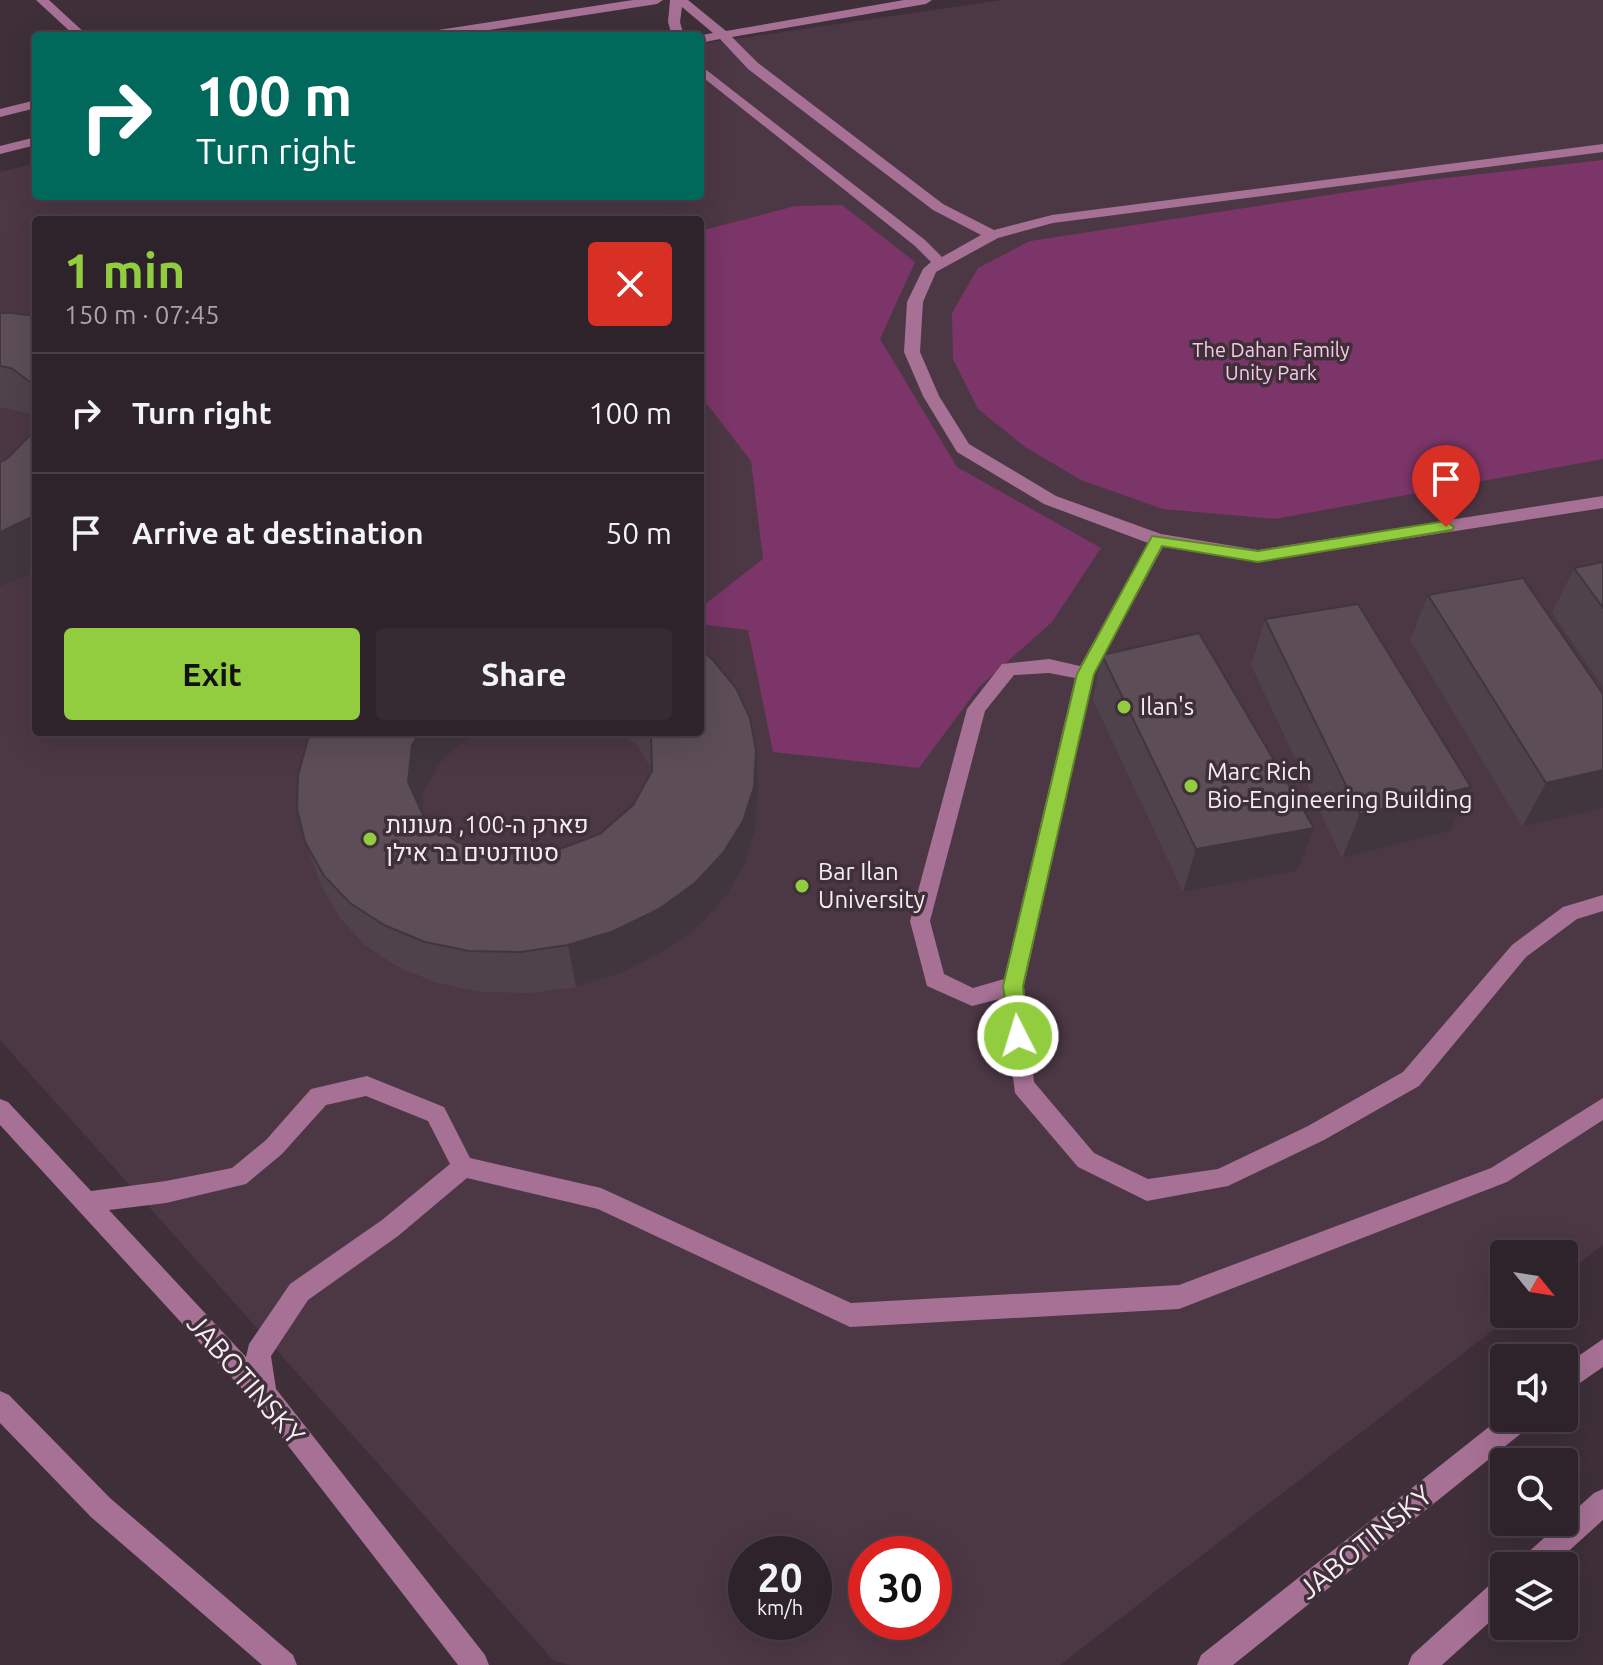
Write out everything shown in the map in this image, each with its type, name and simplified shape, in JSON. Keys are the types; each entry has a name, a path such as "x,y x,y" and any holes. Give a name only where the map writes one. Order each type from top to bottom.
{"street":[{"path":"42,0 78,32"},
{"path":"451,32 657,0"},
{"path":"677,32 674,22 678,0 723,35 753,66 938,207 964,223 993,235"},
{"path":"704,38 926,0"},
{"path":"704,76 920,243 940,263"},
{"path":"0,113 32,105"},
{"path":"0,150 32,142"},
{"path":"1603,148 1052,219 993,235 930,269 915,302 912,352 931,396 963,448 1050,500 1158,540 1258,556 1603,502"},
{"path":"1158,540 1085,674 1013,986 1023,1086 1086,1160 1147,1190 1220,1179 1316,1133 1411,1079 1519,951 1570,913 1603,903"},
{"path":"1013,986 972,997 935,980 920,921 976,709 1009,669 1049,666 1085,674"},
{"path":"86,1202 166,1192 238,1177 274,1147 319,1096 367,1086 436,1114 463,1167 601,1199 850,1315 1179,1297 1499,1175 1603,1108"},
{"name":"JABOTINSKY","path":"0,1109 264,1394 475,1665"},
{"path":"264,1394 258,1353 299,1292 390,1228 463,1167"},
{"path":"1578,1371 1603,1351"},
{"path":"0,1404 31,1441 283,1665"},
{"name":"JABOTINSKY","path":"1211,1665 1502,1432"},
{"path":"1548,1552 1603,1502"},
{"path":"1422,1665 1490,1604"}],"shaded area":[{"name":"Bar Ilan University","path":"1002,0 1603,0 1603,1245 1578,1264 1578,1240 1490,1240 1490,1328 1496,1328 1060,1665 569,1665 554,1661 0,1040 0,172 32,164 32,200 704,200 704,43"}],"green space":[{"name":"The Dahan Family Unity Park","path":"1603,160 1603,459 1275,519 1163,509 1081,480 1025,447 978,409 953,359 952,313 978,268 1030,241 1420,181"},
{"path":"842,205 915,262 880,339 957,467 1101,548 1052,622 979,687 919,768 773,752 748,630 704,624 704,605 763,559 751,461 704,400 704,230 795,206"}],"building":[{"path":"0,313 32,316 32,383 11,368 0,366"},
{"path":"32,433 32,517 0,532 0,462 8,458"},
{"path":"1603,562 1603,608 1574,568"},
{"path":"1523,578 1603,694 1603,770 1546,783 1428,595"},
{"path":"1358,604 1471,787 1360,814 1265,619"},
{"path":"1199,633 1314,828 1196,849 1102,655"},
{"name":"פארק ה-100, מעונות סטודנטים בר אילן","path":"704,652 736,688 750,718 756,750 754,787 743,821 723,853 695,883 659,909 614,931 568,945 521,952 469,951 425,942 384,925 350,903 324,876 305,842 297,809 298,775 309,736 418,736 412,745 408,782 424,817 457,842 501,854 552,852 600,834 633,805 652,771 651,736 704,736"}],"place":[{"name":"Ilan's","path":"1124,707"},
{"name":"Marc Rich Bio-Engineering Building","path":"1191,786"},
{"name":"פארק ה-100, מעונות סטודנטים בר אילן","path":"370,839"},
{"name":"Bar Ilan University","path":"802,886"}],"route":[{"path":"1018,1036 1013,986 1085,674 1158,540 1258,556 1446,527"}]}
